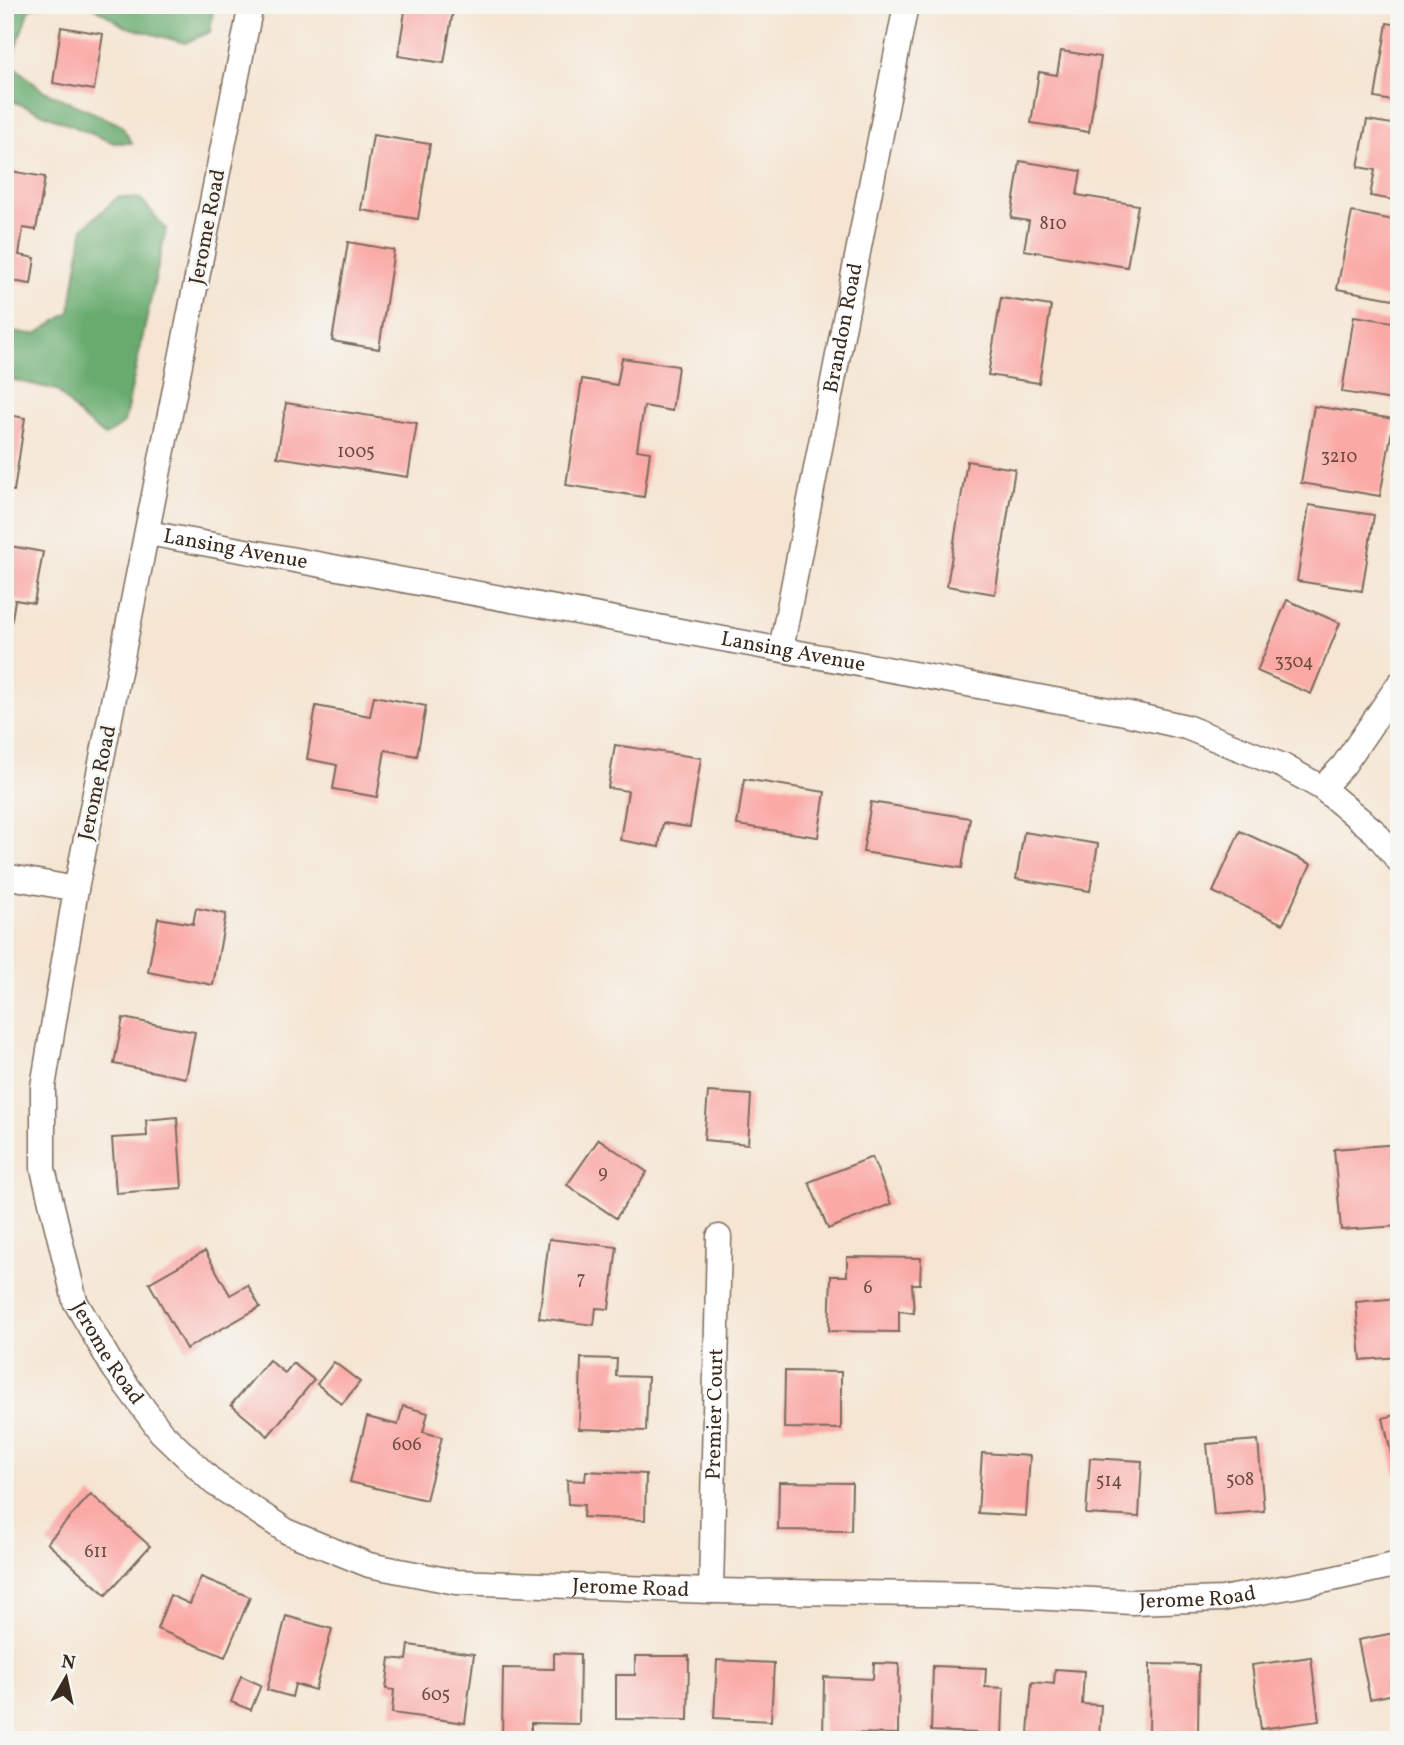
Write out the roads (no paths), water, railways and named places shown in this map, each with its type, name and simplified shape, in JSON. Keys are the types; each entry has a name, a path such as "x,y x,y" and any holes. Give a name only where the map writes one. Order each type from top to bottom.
{"street":[{"name":"Jerome Road","path":"251,5 76,889 43,1087 43,1169 75,1300 113,1367 161,1432 214,1483 288,1532 369,1565 456,1582 710,1591 990,1595 1133,1602 1222,1599 1399,1564"},
{"name":"Brandon Road","path":"781,649 906,5"},
{"name":"Lansing Avenue","path":"148,533 1125,713 1186,727 1283,766 1322,788 1374,832 1399,861"},
{"path":"1322,788 1343,766 1399,684"},
{"path":"5,876 76,889"},
{"name":"Premier Court","path":"710,1591 719,1237"}]}
